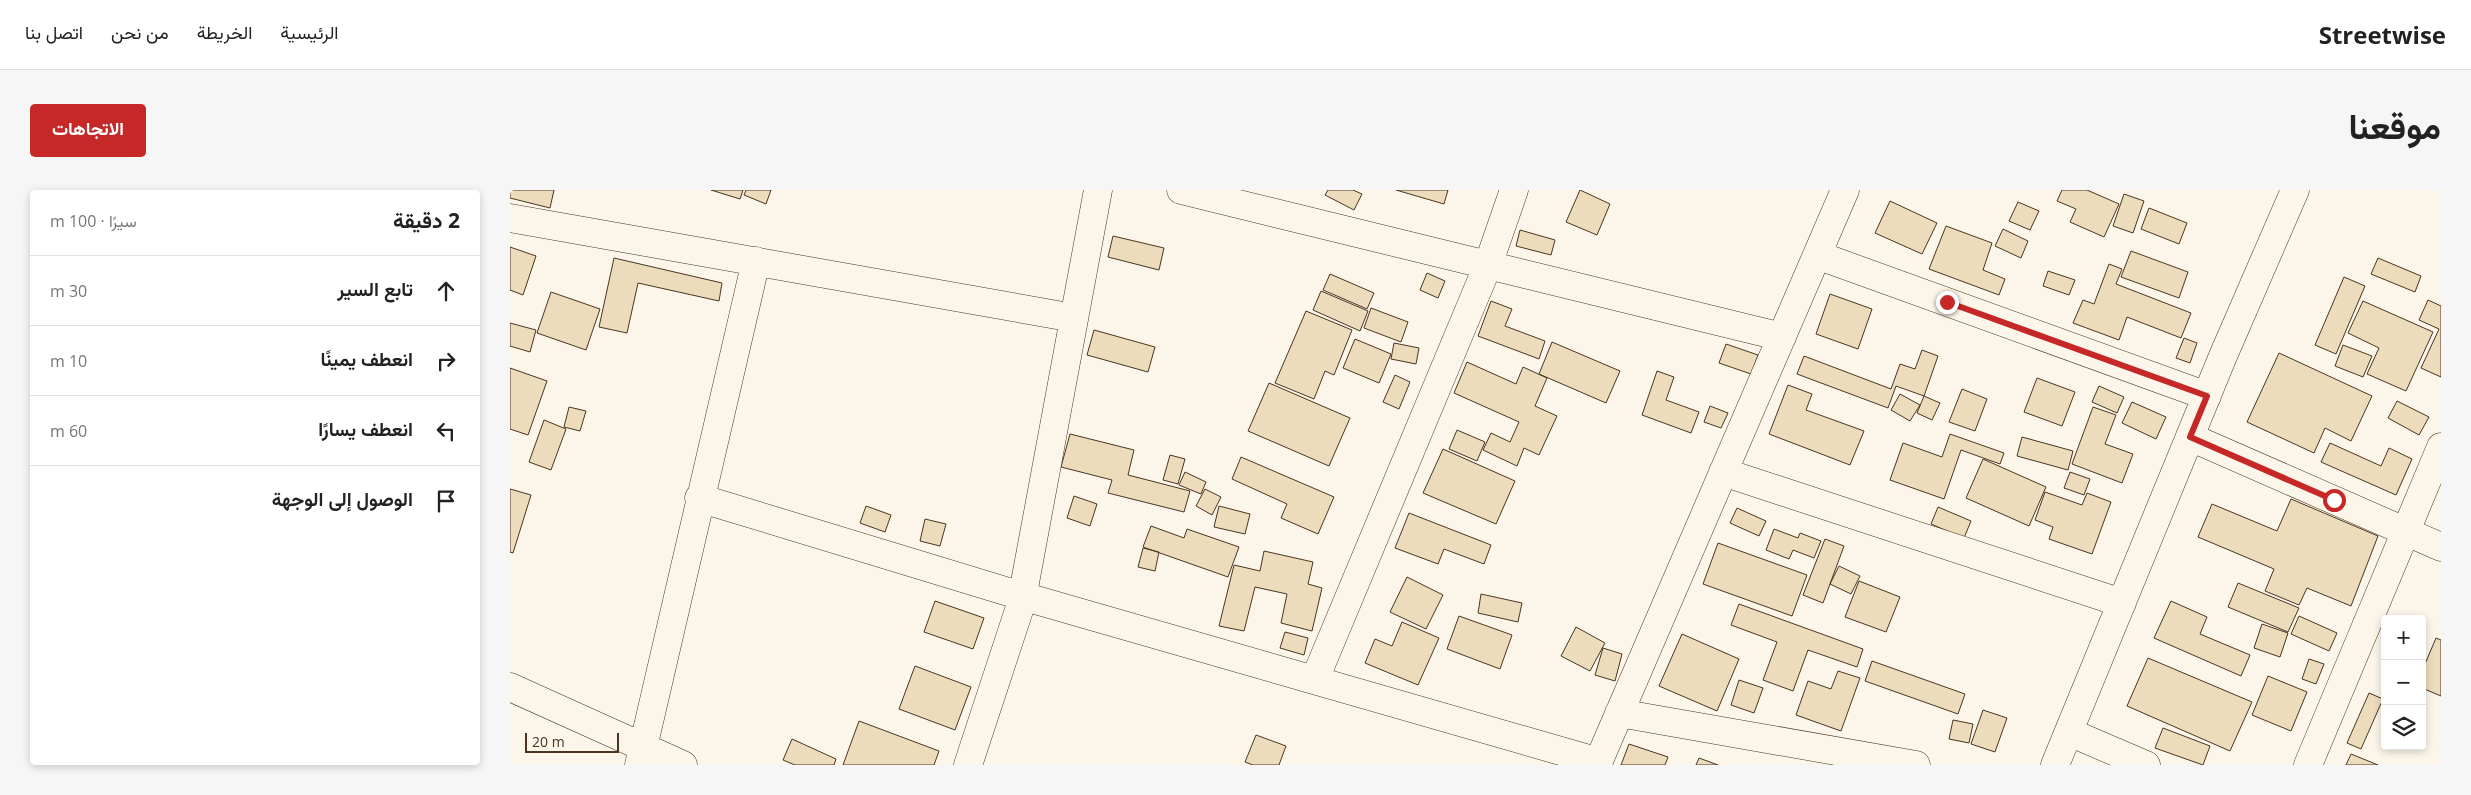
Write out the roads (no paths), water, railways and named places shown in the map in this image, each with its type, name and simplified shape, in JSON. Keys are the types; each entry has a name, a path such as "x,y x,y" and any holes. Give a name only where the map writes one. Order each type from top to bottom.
{"street":[{"path":"968,765 1022,596 1098,190"},
{"path":"1182,190 1782,337"},
{"path":"1315,679 1488,265 1514,190"},
{"path":"699,498 1022,596 1315,679 1598,764 1845,190"},
{"path":"2055,765 2207,396 2295,190"},
{"path":"510,218 1074,318"},
{"path":"1817,255 2207,396"},
{"path":"642,756 699,498 756,261"},
{"path":"2190,437 2441,546"},
{"path":"2308,765 2441,447"},
{"path":"1723,472 2122,603"},
{"path":"510,687 642,756 683,765"},
{"path":"1620,713 1916,765"},
{"path":"2069,732 2146,765"}]}
